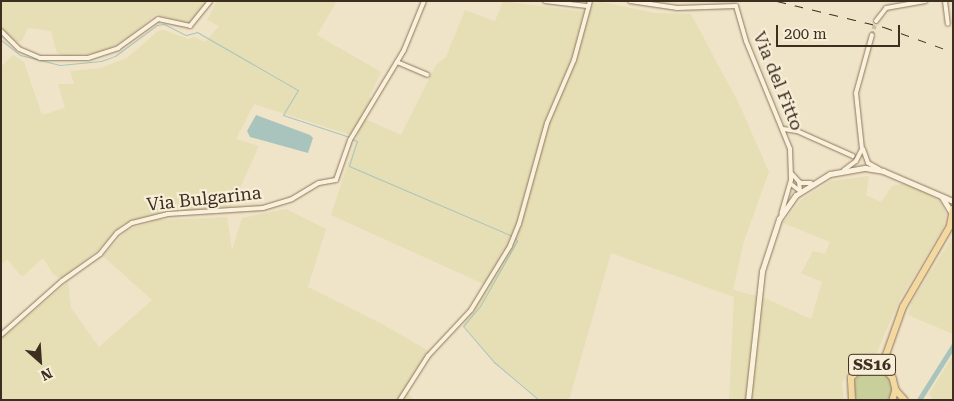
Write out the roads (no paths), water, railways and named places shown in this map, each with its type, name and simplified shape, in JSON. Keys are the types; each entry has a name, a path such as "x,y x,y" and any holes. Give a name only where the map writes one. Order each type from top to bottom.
{"main road":[{"name":"SS16","path":"948,229 952,210"},
{"name":"SS16","path":"852,400 851,378 860,369 873,365 882,359 910,292 953,223"},
{"name":"SS16","path":"888,346 885,362 896,390 893,400"},
{"name":"SS16","path":"873,365 890,373"},
{"path":"896,390 905,400"}],"street":[{"path":"1,31 19,49 40,58 88,58 118,48 158,18 190,26 210,1"},
{"name":"Via Bulgarina","path":"1,335 62,281 100,254 117,233 132,223 168,214 247,211 292,199 319,183 336,180 351,138 397,62 424,1"},
{"path":"545,1 587,6"},
{"path":"400,400 428,356 471,310 514,237 547,123 574,60 587,6 590,1"},
{"name":"Via del Fitto","path":"630,1 677,8 733,4 783,129 792,170 791,184 779,219"},
{"path":"876,21 886,8 926,1"},
{"path":"945,1 948,24"},
{"path":"872,35 856,92 861,142 865,157 868,163 883,171 953,201"},
{"path":"397,62 427,75"},
{"path":"783,129 798,131 856,157 862,168"},
{"path":"844,170 856,157 861,142"},
{"path":"862,168 865,157"},
{"path":"748,400 762,271 779,219 800,191 811,183 844,170 862,168 883,171"},
{"name":"Via del Fitto","path":"792,170 799,182 800,191"},
{"path":"799,182 811,183"},
{"path":"791,184 800,191"},
{"name":"SS16","path":"942,197 952,210"}],"water":[{"path":"256,115 310,135 313,138 308,153 250,137 247,131"}],"waterway":[{"path":"1,40 20,55 60,65 101,61 115,56 157,25 164,24 186,35 197,32 298,90 283,115 349,137"},
{"path":"352,139 357,141 349,166 512,236"},
{"path":"515,238 517,241 480,306 463,326 494,362 539,400"},
{"path":"919,400 953,346"}],"tunnel":[{"path":"872,35 876,21"}],"railway":[{"path":"777,1 884,27 953,52"}]}
